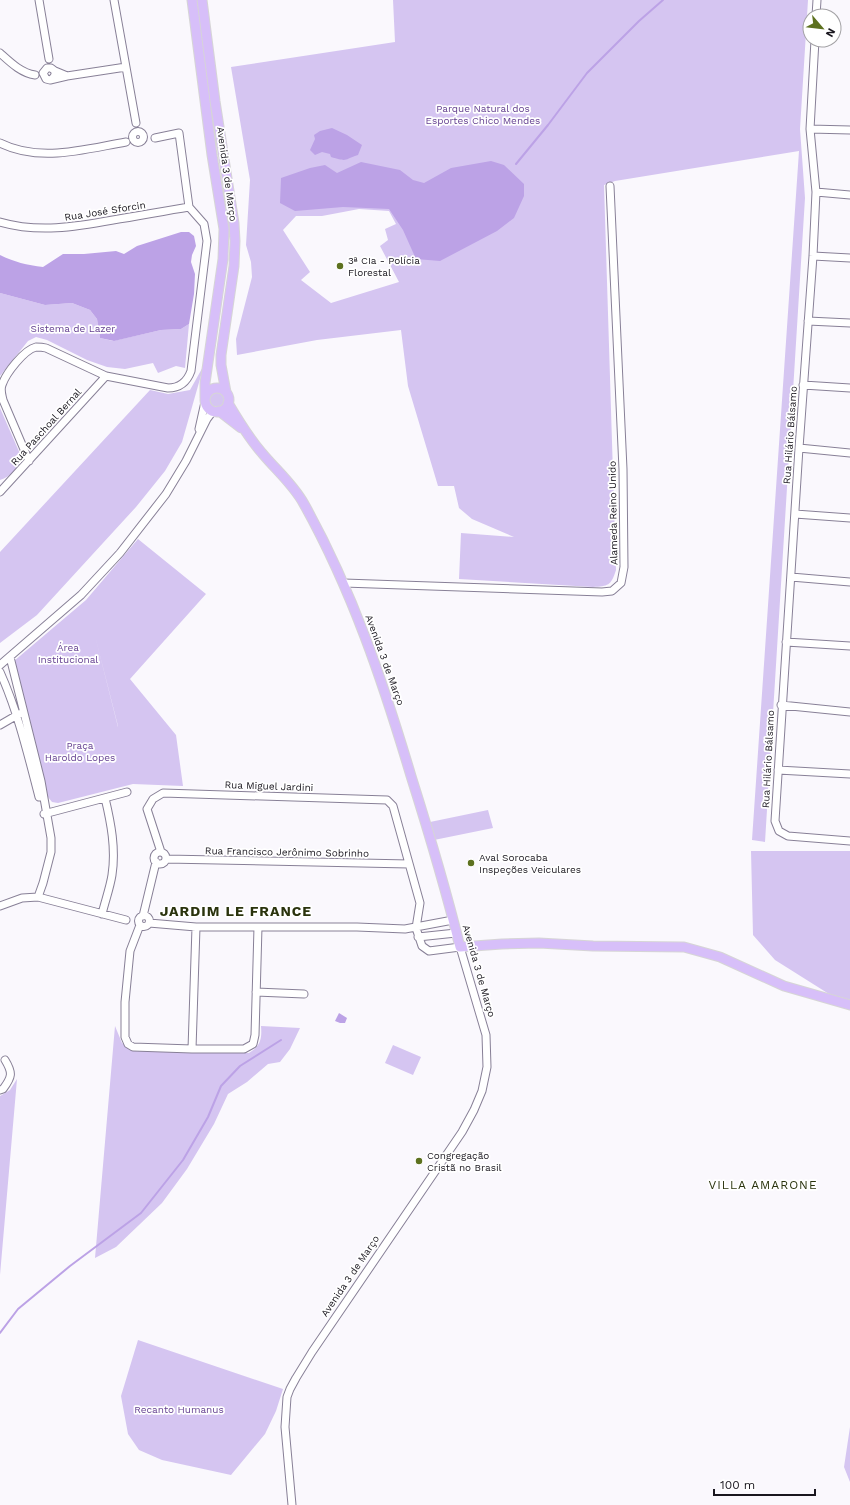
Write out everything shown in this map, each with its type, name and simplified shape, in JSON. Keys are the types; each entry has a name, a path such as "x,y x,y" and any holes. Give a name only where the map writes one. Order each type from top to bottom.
{"main road":[{"name":"Avenida 3 de Março","path":"192,0 212,155 224,229 223,259 205,383 205,400"},
{"name":"Avenida 3 de Março","path":"202,0 215,101 234,223 234,266 221,355 221,365 226,392"},
{"path":"214,388 220,388 226,392 228,402 225,408 216,411 208,408 205,400 207,392 214,388"},
{"name":"Avenida 3 de Março","path":"228,402 245,432 261,452 289,482 303,503 344,583 375,662 394,720 429,833 460,948"},
{"name":"Avenida 3 de Março","path":"216,411 245,432"},
{"path":"460,948 502,944 539,943 593,946 684,947 720,957 784,986 850,1005"}],"street":[{"path":"39,0 50,70 55,75 49,79"},
{"path":"114,0 138,136"},
{"name":"Rua Hilário Bálsamo","path":"815,48 810,129 816,192 813,256 781,705 775,821 779,831 788,836 850,841"},
{"path":"0,53 20,69 29,74 49,79 126,67"},
{"path":"49,79 43,74 50,70"},
{"path":"35,75 50,70 67,76"},
{"path":"810,129 850,130"},
{"path":"0,143 19,150 36,153 59,154 126,142 138,136 155,138 179,133 189,207 204,224 207,241 189,376 183,384 172,388 106,376 46,348 38,347 31,349 17,362 5,378 1,392 29,461"},
{"name":"Alameda Reino Unido","path":"344,583 602,592 612,591 621,584 624,567 623,469 610,186"},
{"path":"816,192 850,195"},
{"name":"Rua José Sforcin","path":"0,222 21,227 71,228 189,207"},
{"path":"813,256 850,258"},
{"path":"808,321 850,323"},
{"name":"Rua Paschoal Bernal","path":"0,492 106,376"},
{"path":"804,385 850,388"},
{"path":"195,443 205,400"},
{"path":"0,665 81,595 120,554 166,494 207,419 216,411"},
{"path":"799,448 850,452"},
{"path":"795,514 850,518"},
{"path":"791,577 850,582"},
{"path":"786,642 850,646"},
{"path":"10,657 24,711 46,814"},
{"path":"0,672 16,715 48,821 51,838 50,852 43,883 38,897"},
{"path":"781,705 850,712"},
{"path":"0,725 24,711"},
{"path":"778,770 850,774"},
{"path":"46,814 127,792"},
{"name":"Rua Miguel Jardini","path":"161,852 147,809 153,799 163,793 387,800 393,806 409,864"},
{"path":"102,914 112,875 113,855 113,832 105,798"},
{"path":"156,862 162,863 166,859 164,854 157,852 155,855 156,862 143,916 138,919 140,925 130,951 125,1017 125,1037 128,1044 133,1047 192,1050 244,1049 253,1044 255,1035 258,927"},
{"name":"Rua Francisco Jerônimo Sobrinho","path":"166,859 409,864"},
{"path":"409,864 420,903 416,928 422,946 429,951 460,948"},
{"path":"0,906 22,898 38,897 126,920"},
{"path":"143,916 147,917 149,923"},
{"path":"140,925 145,927 149,923 196,927 357,927 405,929 453,920"},
{"path":"192,1050 196,927"},
{"path":"418,937 456,933"},
{"name":"Avenida 3 de Março","path":"292,1505 284,1427 290,1389 312,1352 462,1132 482,1091 487,1067 486,1035 460,948"},
{"path":"256,992 304,994"},
{"path":"2,1089 10,1081 11,1069 5,1060"}],"green space":[{"name":"Parque Natural dos Esportes Chico Mendes","path":"393,0 808,0 808,8 802,8 802,48 805,48 800,129 805,198 765,842 752,840 799,151 615,181 604,185 616,570 608,584 593,587 459,579 461,533 514,537 472,519 459,508 454,486 438,486 408,386 401,330 317,340 237,355 236,339 252,277 251,262 246,245 250,180 231,67 395,42","holes":["359,209 389,211 396,224 385,229 388,240 380,246 399,282 331,303 301,280 310,272 283,230 296,216 322,216"]},
{"name":"Sistema de Lazer","path":"0,293 45,305 72,303 90,310 97,319 100,338 113,341 161,330 181,329 189,324 185,368 176,366 158,373 153,363 125,369 107,367 87,360 47,340 36,337 28,341 0,376"},
{"path":"204,365 182,442 165,471 136,507 37,615 0,643 0,552 150,390 168,394 190,390"},
{"path":"217,391 223,393 225,399 223,405 217,407 211,405 209,399 211,393"},
{"path":"0,408 21,456 14,471 8,477 0,480"},
{"path":"138,539 206,594 130,679 176,735 183,786 133,784 58,803 52,802 48,797 14,661 86,600","holes":["94,632 118,726 118,727"]},
{"path":"488,810 493,828 434,840 430,822"},
{"path":"751,851 850,851 850,1000 829,994 775,960 753,935"},
{"path":"115,1026 122,1043 133,1051 249,1053 256,1048 260,1041 261,1026 300,1028 290,1049 280,1062 268,1064 247,1082 228,1094 214,1124 187,1169 162,1203 116,1247 95,1258"},
{"path":"393,1045 421,1057 413,1075 385,1063"},
{"path":"17,1079 0,1275 0,1096 10,1090"},
{"name":"Recanto Humanus","path":"138,1340 283,1389 276,1411 265,1434 231,1475 162,1460 139,1450 128,1434 121,1396"},
{"path":"850,1427 850,1482 844,1467"}],"shaded area":[{"path":"332,128 347,135 362,145 358,155 343,160 331,157 330,154 322,152 315,155 310,150 315,139 314,135 320,131"},
{"path":"491,161 504,165 524,184 524,196 514,218 497,231 440,261 416,259 403,230 389,209 343,207 295,211 280,203 281,178 310,168 325,165 337,173 361,162 400,170 413,180 424,183 451,168"},
{"path":"181,232 189,232 194,236 196,246 191,262 195,274 194,294 189,324 181,329 161,330 114,341 100,338 97,319 90,310 72,303 45,305 0,293 0,255 10,260 43,267 63,254 116,251 124,254 137,246"},
{"path":"339,1013 347,1018 345,1023 335,1021"}],"waterway":[{"path":"516,164 548,125 587,73 639,21 663,0"},
{"path":"0,1333 18,1309 70,1266 141,1213 183,1160 208,1117 221,1086 240,1066 281,1040"}],"place":[{"name":"3ª CIa - Polícia Florestal","path":"340,266"},
{"name":"Aval Sorocaba Inspeções Veiculares","path":"471,863"},
{"name":"Congregação Cristã no Brasil","path":"419,1161"}],"district":[{"name":"JARDIM LE FRANCE","path":"236,911"},
{"name":"VILLA AMARONE","path":"763,1185"}],"park label":[{"name":"Área Institucional","path":"68,652"},
{"name":"Praça Haroldo Lopes","path":"80,750"}]}
